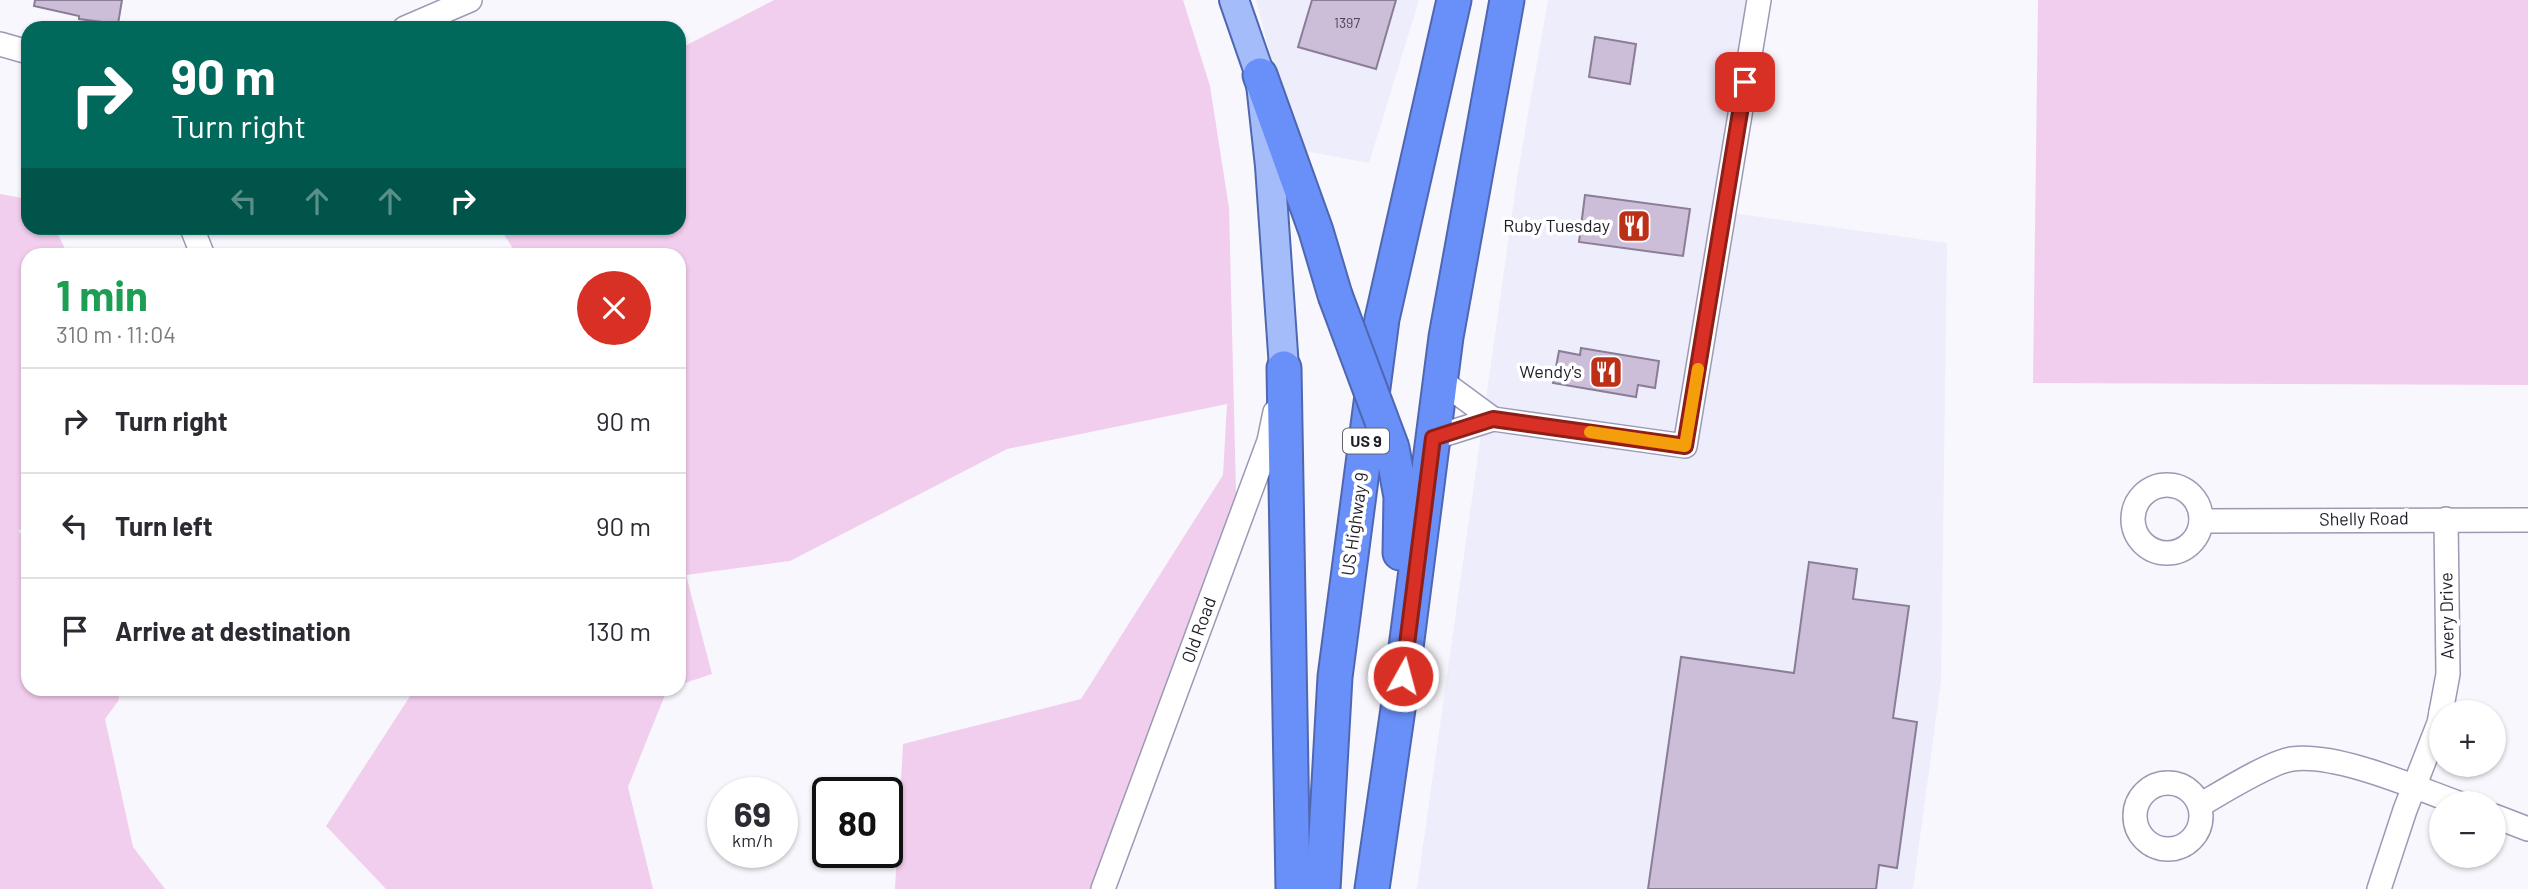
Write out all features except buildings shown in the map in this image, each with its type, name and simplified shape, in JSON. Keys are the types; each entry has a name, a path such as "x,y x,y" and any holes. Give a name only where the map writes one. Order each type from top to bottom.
{"highway":[{"name":"US Highway 9","path":"1323,889 1335,677 1382,319 1454,0"},
{"path":"1372,889 1446,337 1507,0"},
{"path":"1260,75 1316,231 1335,295 1391,448 1401,497 1399,702"},
{"path":"1284,368 1293,889"}],"main road":[{"path":"1234,0 1260,75 1270,166 1284,368"}],"street":[{"path":"421,21 470,0"},
{"path":"1433,438 1493,419 1685,446 1759,0"},
{"path":"0,44 21,49"},
{"name":"Old Road","path":"1103,889 1269,441 1284,368"},
{"path":"1440,380 1493,419"},
{"name":"Avery Drive","path":"2443,700 2448,674 2446,519"},
{"name":"Shelly Road","path":"2201,521 2528,520"},
{"name":"Avery Drive","path":"2379,889 2429,750"},
{"path":"2200,805 2290,759 2333,760 2429,792"},
{"path":"2506,820 2528,828"}],"shaded area":[{"path":"774,0 1183,0 1210,86 1229,208 1237,531 1099,889 895,889 896,868 903,868 903,744 1081,699 1223,475 1227,404 1007,449 790,561 686,575 686,248 513,248 504,235 686,235 686,45"},
{"path":"1256,0 1419,0 1369,163 1295,149"},
{"path":"1548,0 1763,0 1718,211 1947,243 1941,681 1913,889 1417,889 1518,172"},
{"path":"2038,0 2528,0 2528,385 2033,383"},
{"path":"0,194 21,198 21,235 58,235 65,248 21,248 21,530 18,530 21,534 21,696 119,696 119,700 105,719 133,847 165,889 0,889"},
{"path":"686,575 712,674 686,683"},
{"path":"410,696 665,696 628,787 653,889 386,889 326,826"}],"slow traffic":[{"path":"1590,432 1685,446 1698,369"}],"place":[{"name":"Ruby Tuesday","path":"1634,226"},
{"name":"Wendy's","path":"1606,372"}],"route":[{"path":"1403,676 1433,438 1493,419 1685,446 1745,82"}]}
